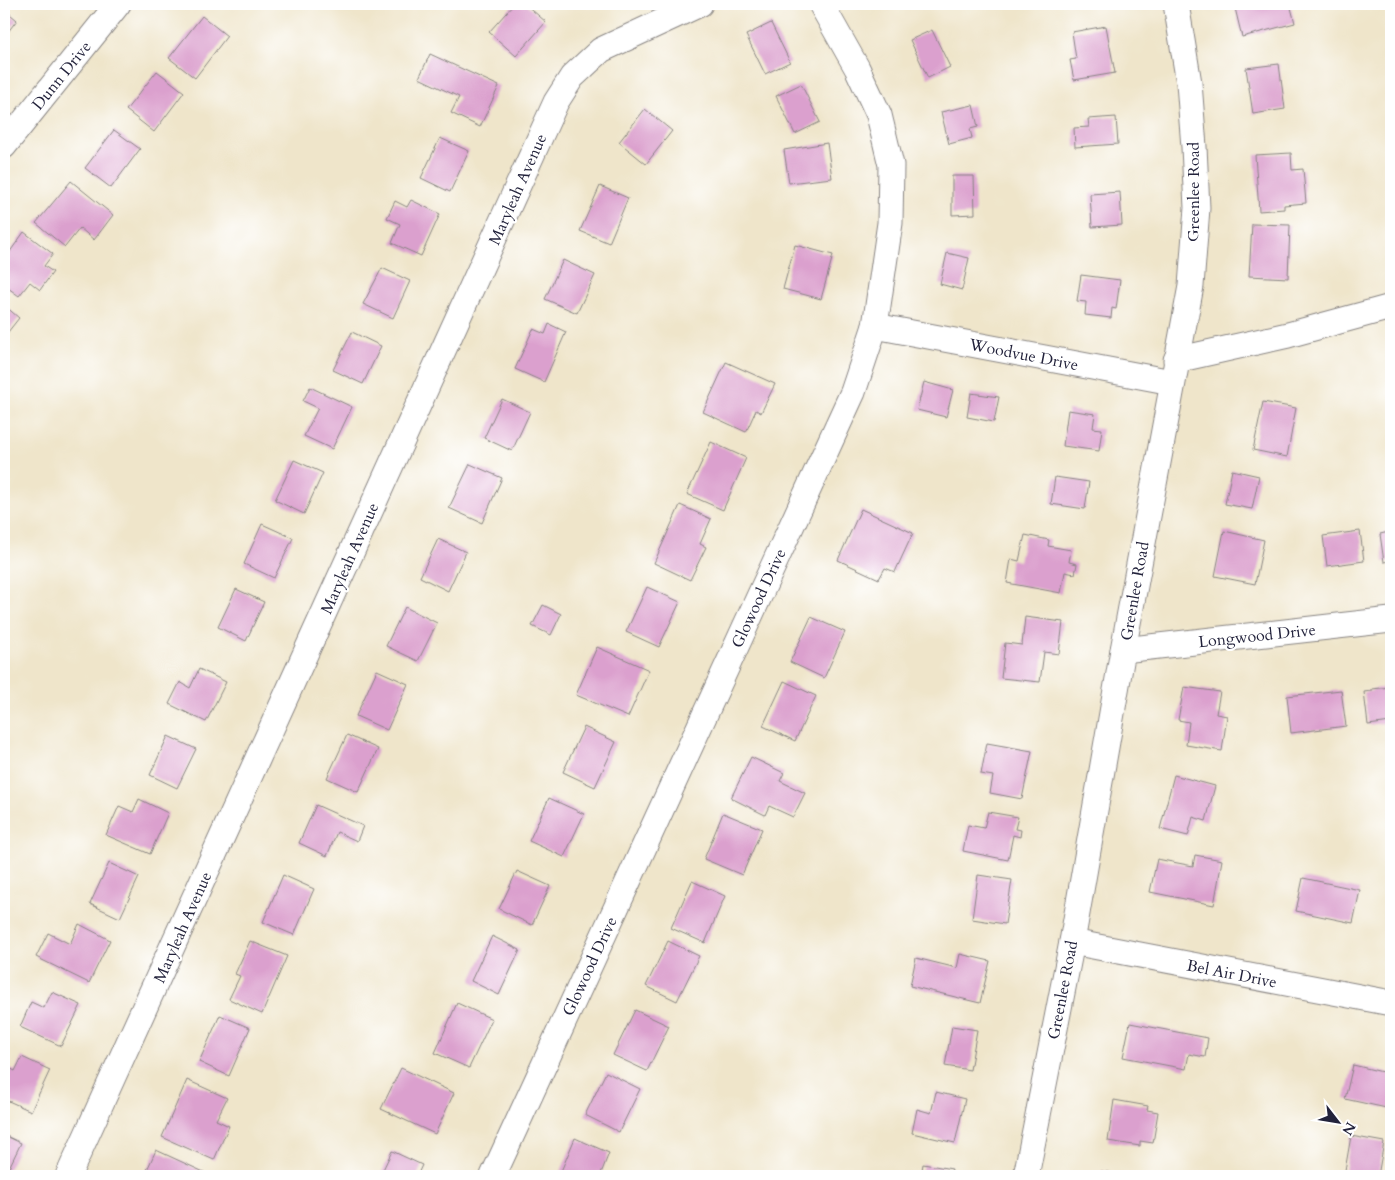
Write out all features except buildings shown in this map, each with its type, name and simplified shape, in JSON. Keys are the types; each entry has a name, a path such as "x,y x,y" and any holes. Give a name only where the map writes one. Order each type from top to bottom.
{"street":[{"name":"Dunn Drive","path":"4,146 118,4"},
{"name":"Maryleah Avenue","path":"68,1176 556,102 572,77 601,50 700,4"},
{"name":"Glowood Drive","path":"493,1176 853,392 875,326 890,223 891,165 879,115 857,68 821,4"},
{"name":"Greenlee Road","path":"1026,1176 1072,942 1123,650 1191,286 1197,208 1194,147 1189,83 1176,4"},
{"name":"Woodvue Drive","path":"875,326 1174,371 1288,335 1391,307"},
{"name":"Longwood Drive","path":"1123,650 1391,620"},
{"name":"Bel Air Drive","path":"1072,942 1391,1003"}]}
